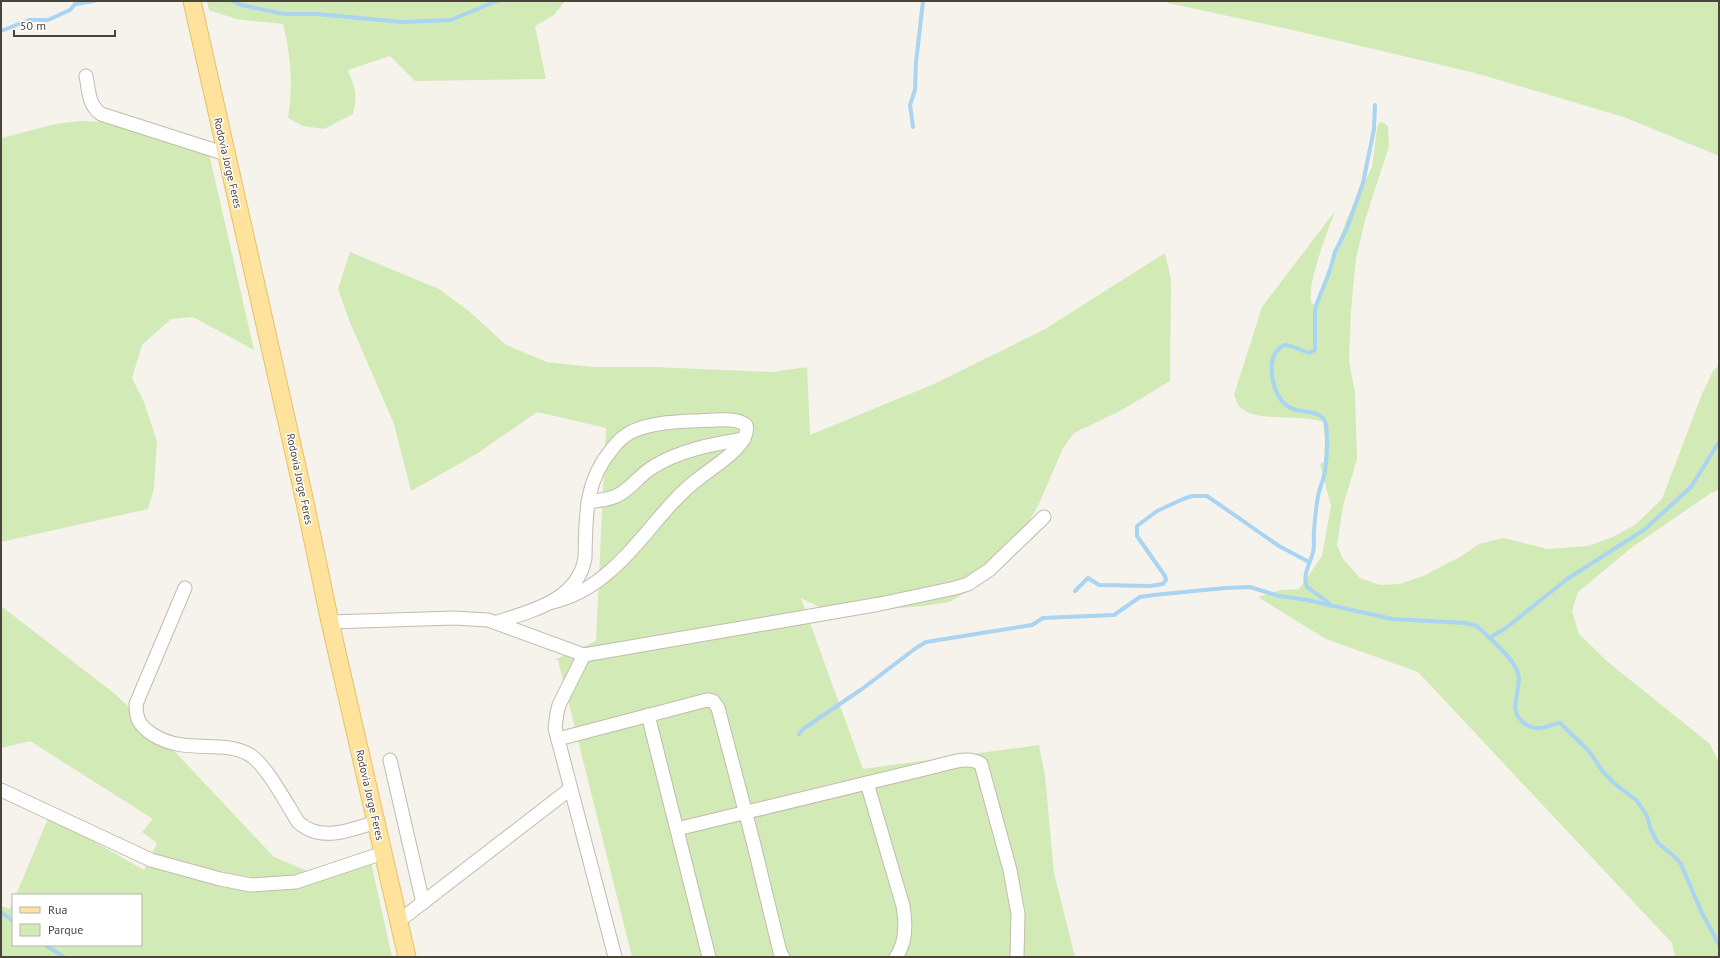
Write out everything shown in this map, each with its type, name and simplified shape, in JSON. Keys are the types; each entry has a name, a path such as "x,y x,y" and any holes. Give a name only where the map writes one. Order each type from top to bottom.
{"main road":[{"name":"Rodovia Jorge Feres","path":"192,1 302,486 330,622 407,957"}],"street":[{"path":"86,76 91,102 94,109 101,114 226,154"},
{"path":"497,622 585,590 610,571 632,549 672,501 686,488 732,453 744,440 747,433 746,425 736,421 660,424 632,432 614,446 605,457 591,484 588,502 585,558 581,573 569,589 549,603"},
{"path":"588,502 610,498 620,494 653,467 665,460 702,447 744,440"},
{"path":"330,622 470,618 497,622 584,655 880,604 955,588 968,584 989,570 1044,517"},
{"path":"185,588 136,704 136,714 141,726 154,735 172,744 182,746 230,748 250,755 264,771 298,822 304,827 313,831 331,834 376,822"},
{"path":"584,655 557,713 555,728 615,957"},
{"path":"558,739 707,700 713,701 718,708 780,952 783,957"},
{"path":"648,715 709,957"},
{"path":"390,760 423,903"},
{"path":"677,829 962,760 975,760 981,764 1010,870 1018,914 1016,957"},
{"path":"868,783 903,906 905,934 900,951 896,957"},
{"path":"399,921 570,789"},
{"path":"1,790 151,860 220,879 251,885 296,882 384,853"}],"green space":[{"path":"207,1 565,1 554,15 535,26 546,79 415,81 390,56 348,70 355,91 353,114 324,129 303,126 288,118 291,82 288,48 283,24 236,19 209,10"},
{"path":"1167,1 1719,1 1719,156 1624,117 1475,73 1297,31 1168,3"},
{"path":"80,121 106,122 147,136 208,149 254,350 193,317 171,319 142,345 132,378 144,402 157,441 154,488 148,509 1,542 1,136 2,138 55,124"},
{"path":"1382,122 1388,126 1389,146 1366,217 1356,258 1351,311 1349,361 1355,393 1357,459 1343,506 1337,545 1343,559 1360,578 1380,585 1400,584 1423,576 1460,557 1479,544 1503,538 1548,549 1588,546 1613,537 1635,525 1662,499 1702,394 1713,371 1719,365 1719,490 1711,493 1631,548 1578,592 1572,611 1579,634 1608,662 1710,744 1719,763 1719,957 1675,957 1672,943 1418,672 1326,639 1258,597 1281,590 1299,589 1322,556 1331,506 1320,464 1324,462 1325,439 1323,422 1313,419 1256,415 1247,412 1240,407 1234,395 1262,307 1335,211 1314,272 1311,296 1312,304 1318,304 1346,221 1372,167 1377,128 1379,123"},
{"path":"350,252 439,289 470,312 506,345 547,362 593,367 654,367 772,372 807,367 810,435 934,384 1045,329 1165,253 1171,279 1170,381 1120,411 1074,433 1063,448 1038,506 1024,530 994,559 969,591 949,602 925,606 831,613 801,598 863,769 1039,745 1045,776 1054,873 1075,957 632,957 558,660 554,660 596,641 606,428 537,412 478,453 411,491 394,424 349,320 338,289"},
{"path":"1,606 115,694 162,738 274,857 317,875 369,853 392,957 1,957 1,906 10,909 12,904 12,946 142,946 142,894 16,894 49,816 144,870 157,843 142,832 153,819 30,741 1,748"}],"waterway":[{"path":"1,31 29,20 48,20 70,10 75,4 94,1"},
{"path":"233,1 241,5 284,14 317,14 402,22 451,20 497,1"},
{"path":"913,127 910,105 915,90 916,62 923,1"},
{"path":"1329,603 1307,587 1305,578 1314,550 1316,506 1325,471 1327,448 1326,425 1322,417 1318,414 1293,409 1282,401 1278,396 1273,382 1272,362 1276,352 1284,345 1309,353 1315,350 1315,311 1335,252 1347,228 1363,183 1374,129 1375,105"},
{"path":"1489,638 1506,628 1567,579 1644,530 1691,487 1719,442"},
{"path":"1075,591 1088,578 1099,585 1150,586 1163,584 1166,580 1165,576 1137,536 1137,526 1157,511 1192,496 1207,496 1279,546 1309,562"},
{"path":"799,734 803,729 862,689 926,642 1032,625 1043,618 1114,615 1140,597 1225,588 1250,587 1279,596 1307,600 1392,619 1465,623 1475,625 1502,650 1516,668 1519,679 1515,705 1518,717 1529,726 1537,728 1543,728 1560,723 1588,750 1604,773 1637,801 1647,816 1651,830 1658,843 1681,864 1702,913 1719,945"},
{"path":"1,912 12,920"},
{"path":"47,946 64,957"}]}
